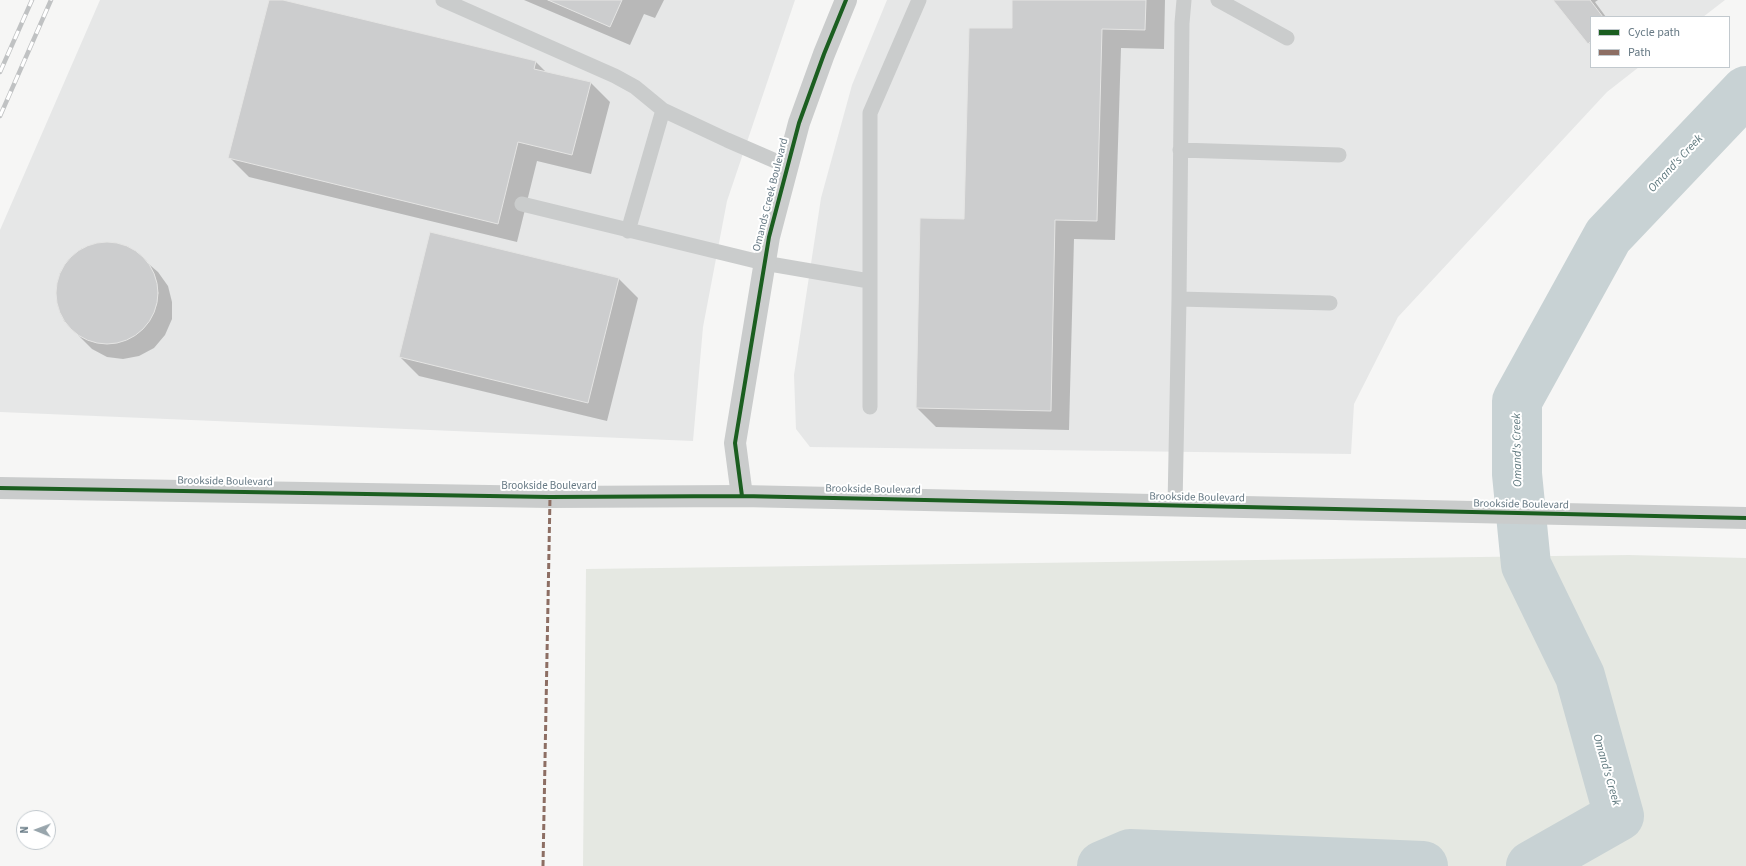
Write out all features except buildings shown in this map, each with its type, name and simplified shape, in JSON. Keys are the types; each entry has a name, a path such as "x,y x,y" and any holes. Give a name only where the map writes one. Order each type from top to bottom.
{"street":[{"name":"Omands Creek Boulevard","path":"742,496 735,443 764,262 787,166 801,116 846,0"},
{"name":"Brookside Boulevard","path":"0,488 550,497 742,496 1746,518"}],"lane":[{"path":"443,0 620,79 635,87 663,110 787,166"},
{"path":"870,407 870,113 919,0"},
{"path":"1176,506 1180,150 1184,0"},
{"path":"1218,0 1287,38"},
{"path":"628,231 663,110"},
{"path":"1180,150 1339,154"},
{"path":"522,204 628,231 764,262 869,281"},
{"path":"1179,299 1330,303"}],"shaded area":[{"path":"100,0 795,0 727,201 703,327 693,441 0,412 0,230"},
{"path":"887,0 1725,0 1704,16 1590,16 1590,68 1638,68 1607,92 1398,317 1354,404 1351,454 810,447 796,429 794,375 821,198 852,85"},
{"path":"1629,555 1746,558 1746,866 583,866 586,569"}],"waterway":[{"name":"Omand's Creek","path":"1531,866 1619,816 1580,676 1526,565 1517,474 1517,401 1608,236 1746,91"},
{"name":"Omand's Creek","path":"1102,866 1130,854 1423,866"}],"railway":[{"path":"0,72 32,0"},
{"path":"0,116 51,0"}],"marked path":[{"path":"543,866 550,497"}],"cycle path":[{"path":"742,496 735,443 769,237 799,123 824,54 846,0"},
{"path":"0,488 550,497 742,496 1746,518"}]}
